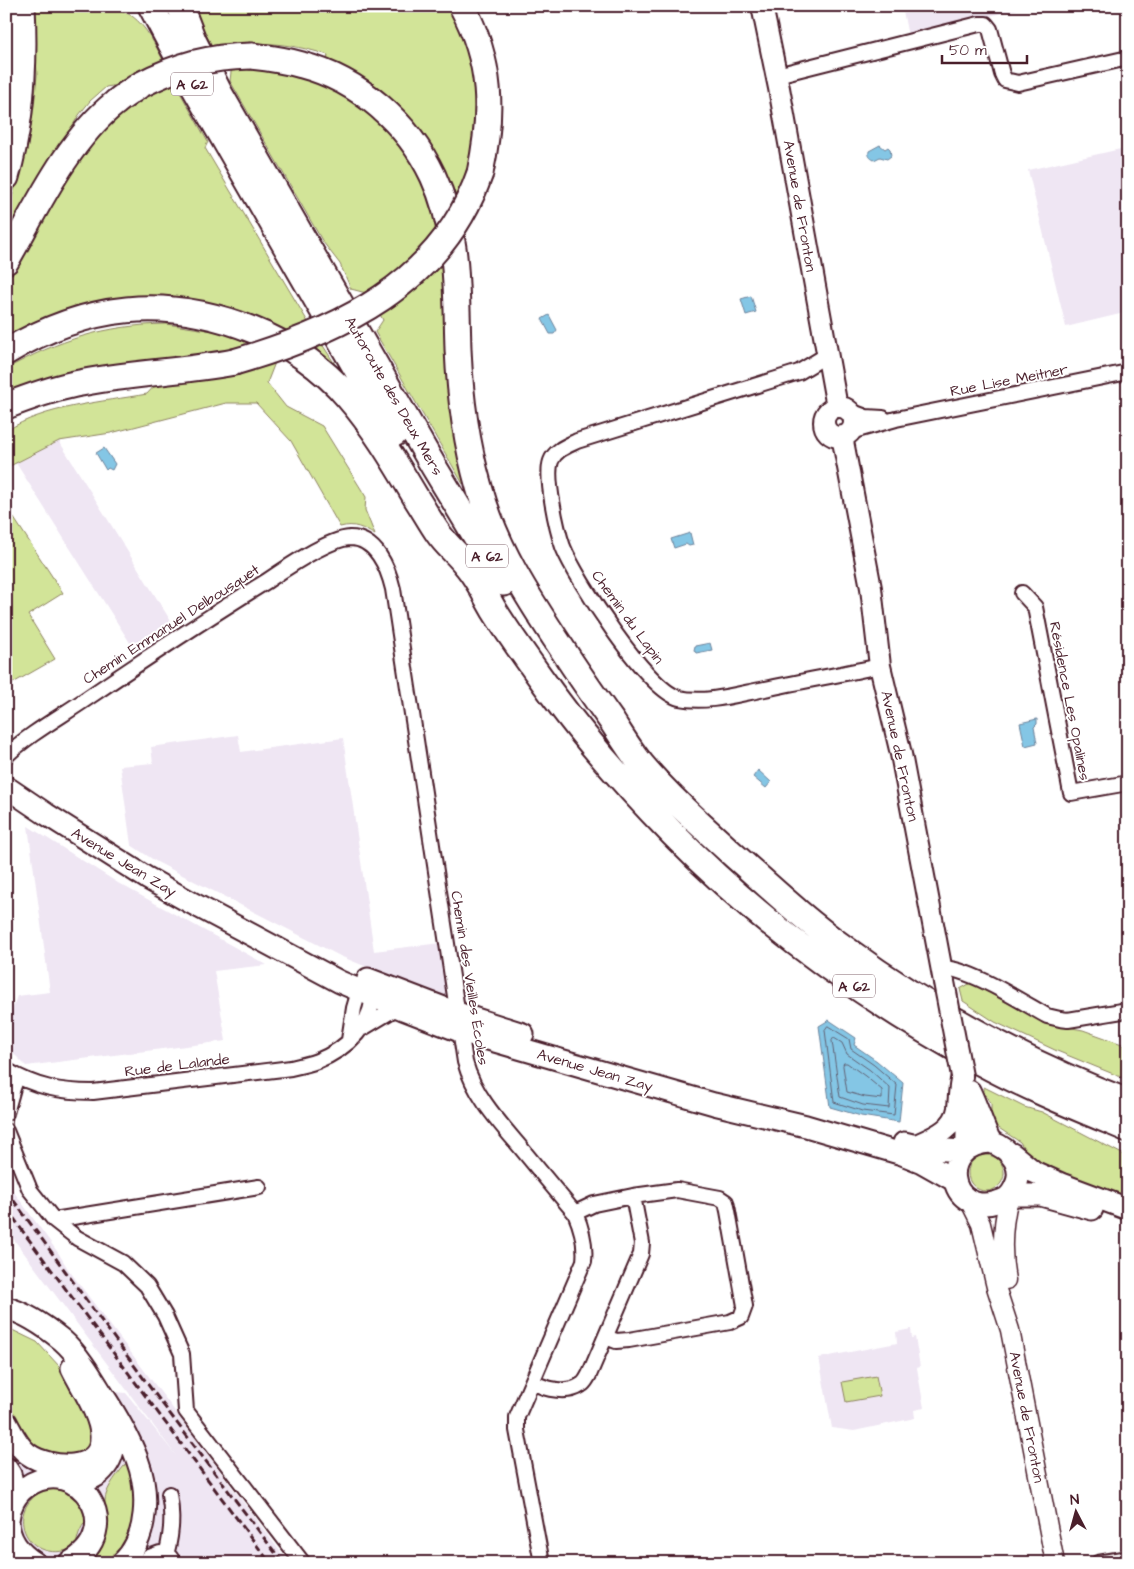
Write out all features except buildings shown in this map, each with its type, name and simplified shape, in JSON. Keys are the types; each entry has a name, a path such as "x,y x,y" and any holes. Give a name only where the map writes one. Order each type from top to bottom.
{"highway":[{"path":"6,177 20,110 24,44 22,6"},
{"name":"Autoroute des Deux Mers","path":"180,6 193,40 220,94 492,564 561,669 641,764"},
{"path":"6,406 54,389 77,384 203,368 234,362 291,344 374,304 410,277 442,243 465,208 480,173 488,130 487,80 482,55 472,25 462,6"},
{"name":"Autoroute des Deux Mers","path":"142,7 190,80 469,567"},
{"path":"6,261 62,164 86,132 114,103 140,85 163,73 188,64 214,58 252,56 278,59 305,65 330,74 369,97 401,127 415,146 433,176 444,207 453,239 456,272 458,352 463,416 486,511 512,568 534,606 641,764"},
{"path":"6,352 48,330 74,321 116,311 136,309 164,309 213,316 277,340 331,380 355,406 400,470 438,534 469,567"},
{"name":"A 62","path":"469,567 496,613 553,695 587,739 674,835 742,899 826,966 878,1002 981,1062 1036,1090 1128,1129"},
{"name":"A 62","path":"641,764 715,838 795,910 850,953 932,1006 973,1029 1046,1068 1128,1102"}],"main road":[{"name":"Avenue de Fronton","path":"762,6 777,75 827,355 844,409"},
{"path":"844,409 854,422 846,434 838,436 829,432 825,424 826,415 829,411 844,409"},
{"name":"Avenue de Fronton","path":"846,434 871,588 880,666 901,754 962,1076 967,1120 965,1150"},
{"name":"Avenue Jean Zay","path":"6,787 147,878 245,931 369,989 459,1022 714,1104 806,1126 902,1154 922,1162 954,1180"},
{"path":"6,805 46,814"},
{"name":"Avenue Jean Zay","path":"369,989 403,1009 606,1060 929,1150 965,1150"},
{"name":"Avenue de Fronton","path":"962,1076 978,1108 991,1142"},
{"name":"Avenue de Fronton","path":"914,1146 944,1131 952,1122 958,1111 962,1076"},
{"path":"1128,1209 1034,1172 1010,1152 991,1142 981,1142 965,1150 955,1164 954,1180 958,1190 970,1202 992,1204 1010,1196 1041,1195 1128,1218"},
{"path":"1010,1152 1016,1162 1018,1173 1017,1184 1010,1196"},
{"path":"6,1308 39,1323 63,1341 91,1376 128,1439 138,1460 142,1478 144,1517 141,1533 134,1548 122,1563"},
{"path":"6,1319 33,1332 50,1344 70,1364 87,1383 109,1419 114,1431 111,1457 104,1467 96,1476 74,1484"},
{"path":"6,1422 23,1450 30,1456 56,1464 73,1466 83,1464 92,1458 99,1449 102,1436 99,1423 70,1364"},
{"path":"93,1504 105,1484 124,1460 128,1448 128,1439"},
{"path":"6,1444 20,1466 44,1479"},
{"path":"6,1468 10,1474 16,1497"},
{"path":"35,1563 25,1557 11,1538 7,1526 11,1506 16,1497 28,1486 44,1479 59,1479 74,1484 88,1496 93,1504 97,1518 95,1533 90,1546 80,1557 69,1563"}],"street":[{"path":"777,75 979,24 986,24 990,30 1005,80 1018,83 1128,58"},
{"name":"Chemin du Lapin","path":"827,355 799,372 577,441 559,450 551,461 549,475 556,521 563,546 582,585 622,643 656,683 677,697 708,700 880,666"},
{"name":"Rue Lise Meitner","path":"846,434 896,419 1128,372"},
{"name":"Rue Lise Meitner","path":"844,409 866,417 896,419"},
{"name":"Chemin Emmanuel Delbousquet","path":"6,756 20,744 176,637 287,568 330,543 352,538 361,540"},
{"name":"Chemin des Vieilles Écoles","path":"361,540 371,546 381,556 389,572 393,589 465,1062 469,1077 501,1124 575,1213 585,1249 584,1261 517,1417 517,1430 542,1563"},
{"name":"Résidence Les Opalines","path":"1022,594 1035,607 1071,793 1128,783"},
{"path":"943,975 949,968 966,972 1047,1016 1060,1020 1128,1010"},
{"path":"349,1040 354,1008 369,989"},
{"name":"Rue de Lalande","path":"363,1028 369,1016 369,989"},
{"name":"Rue de Lalande","path":"12,1074 52,1089 68,1092 93,1092 291,1068 316,1062 336,1052 363,1028 393,1010 403,1009"},
{"path":"6,1113 13,1088 12,1074"},
{"path":"6,1131 30,1190 54,1220 77,1238 122,1263 147,1286 165,1316 182,1354 186,1411 303,1563"},
{"path":"54,1220 259,1187"},
{"path":"575,1213 594,1204 677,1190 720,1198 726,1202 746,1306 741,1317 730,1322 629,1340 616,1340 606,1337"},
{"path":"533,1382 540,1386 561,1390 571,1389 582,1385 590,1376 640,1254 642,1243 633,1196"},
{"name":"Avenue de Fronton","path":"1010,1196 1002,1226 1002,1258 1010,1330 1055,1563"},
{"name":"Avenue de Fronton","path":"970,1202 981,1224 996,1287 1010,1330"},
{"path":"145,1563 154,1554 170,1559 172,1510 169,1494"},
{"path":"1098,1563 1128,1558"}],"shaded area":[{"path":"902,6 1030,6 908,36"},
{"path":"1125,148 1128,159 1128,312 1066,327 1028,170"},
{"path":"59,441 177,631 139,657 16,463"},
{"path":"238,735 241,752 343,738 374,951 441,943 449,997 447,1000 340,956 157,862 131,845 120,766 153,763 151,747"},
{"path":"28,826 118,883 267,965 214,971 226,1041 26,1066 6,1046 6,1017 12,1010 17,996 50,992"},
{"path":"6,1181 68,1269 289,1563 6,1563 6,1380 126,1393 177,1457 6,1229"},
{"path":"911,1329 912,1338 915,1337 920,1367 917,1368 924,1408 914,1410 915,1418 854,1431 832,1428 819,1358 897,1343 896,1332"}],"green space":[{"path":"84,5 123,11 142,25 163,60 135,73 118,85 106,87 90,101 79,115 14,222 6,219 6,216 28,146 37,75 33,6"},
{"path":"191,6 452,6 456,12 479,88 476,148 454,206 419,133 395,102 377,88 358,75 327,59 328,55 298,47 256,43 212,46"},
{"path":"235,67 279,68 335,86 389,126 421,173 440,230 420,254 370,294 351,289 340,264 323,242 230,81 231,72"},
{"path":"173,80 208,142 205,148 311,327 284,335 183,302 6,342 6,276 62,178 121,109"},
{"path":"445,254 445,312 449,397 458,454 465,482 463,484 375,332 383,320 378,311"},
{"path":"166,324 228,333 248,339 241,350 6,397 6,369 44,350 103,331 123,327"},
{"path":"320,341 340,372 304,348"},
{"path":"276,360 267,383 286,407 322,426 366,497 365,510 375,535 355,526 340,527 291,441 256,403 226,403 111,433 59,441 6,468 6,431 38,416 74,406 147,394 156,384"},
{"path":"6,506 63,593 28,615 55,659 6,687"},
{"path":"971,983 1045,1023 1083,1030 1122,1044 1128,1051 1128,1080 1057,1051 995,1022 963,1001 960,989"},
{"path":"984,1087 1024,1107 1042,1112 1128,1157 1128,1198 1039,1164 1029,1156 1020,1142 991,1123 991,1104 984,1093"},
{"path":"986,1155 993,1156 999,1160 1003,1166 1003,1180 999,1186 993,1190 986,1191 979,1190 973,1186 969,1180 968,1173 969,1166 973,1160 979,1156"},
{"path":"6,1327 37,1342 71,1379 94,1439 80,1458 39,1455 6,1413"},
{"path":"876,1376 880,1396 846,1402 842,1382"},
{"path":"132,1456 138,1526 116,1563 87,1563 96,1553 104,1537 106,1524 105,1500 108,1490"},
{"path":"47,1489 69,1493 74,1496 81,1506 86,1521 79,1533 76,1547 59,1552 44,1550 33,1543 26,1533 23,1522 25,1509 33,1498"}],"water":[{"path":"880,145 885,149 888,147 890,149 891,156 887,159 880,157 874,160 870,157 869,151"},
{"path":"751,296 756,312 746,315 741,299"},
{"path":"549,315 557,330 554,334 550,334 542,319"},
{"path":"104,448 115,464 112,470 108,468 106,470 96,453"},
{"path":"690,533 693,545 689,546 686,544 674,548 671,539"},
{"path":"710,643 712,650 696,653 694,650 695,646"},
{"path":"1037,719 1037,724 1034,727 1037,743 1025,746 1020,723"},
{"path":"758,770 771,782 766,788 753,777"},
{"path":"829,1020 856,1038 854,1045 903,1083 899,1122 861,1116 830,1107 819,1026"}],"railway":[{"path":"6,1190 152,1390 283,1563"},
{"path":"6,1207 270,1563"}]}
